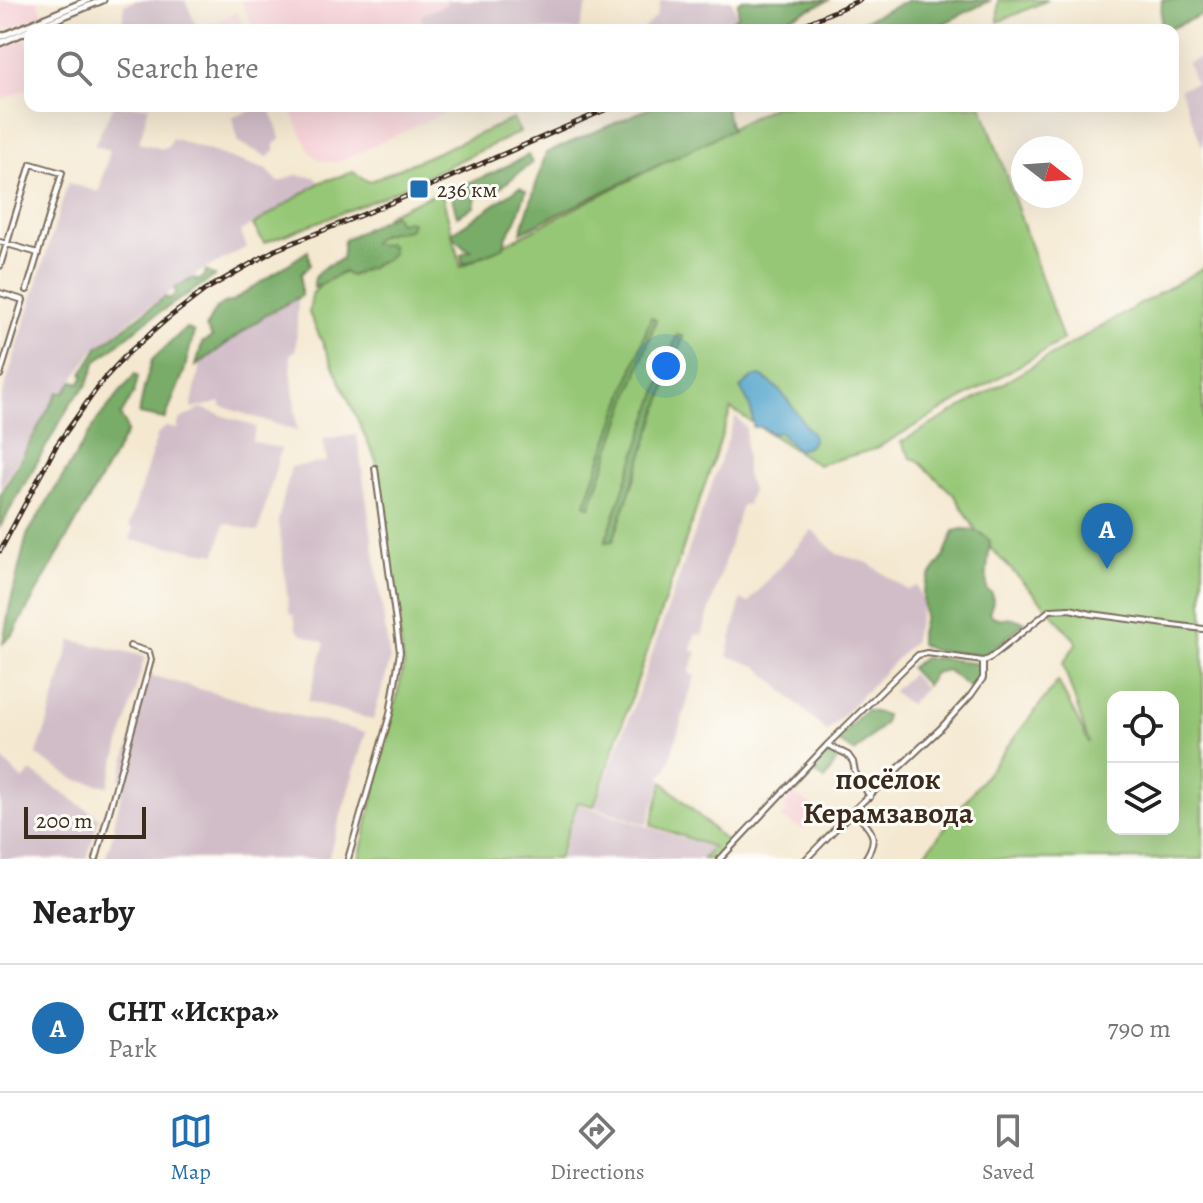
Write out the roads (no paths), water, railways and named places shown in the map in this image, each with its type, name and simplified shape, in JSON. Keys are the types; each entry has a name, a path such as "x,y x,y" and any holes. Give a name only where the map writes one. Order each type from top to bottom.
{"main road":[{"path":"38,24 88,0"},
{"path":"38,24 103,0"},
{"path":"0,37 24,29"},
{"path":"0,43 24,33"}],"street":[{"path":"0,266 31,164 62,173 27,290"},
{"path":"0,242 38,253"},
{"path":"0,293 23,300 0,375"},
{"path":"348,859 390,714 400,652 375,468"},
{"path":"720,859 827,745 918,655 927,653 983,661 989,659 1050,610 1070,609 1203,629"},
{"path":"96,859 151,660 149,652 130,646"},
{"path":"806,859 971,695 983,678 983,661"},
{"path":"827,745 848,755 870,797"},
{"path":"854,810 873,834 874,842 865,859"}],"water":[{"path":"760,376 783,394 812,434 813,441 808,447 797,450 779,431 774,434 753,427 750,407 740,388 752,378"}],"railway":[{"path":"805,24 860,0"},
{"path":"0,551 56,446 103,380 127,354 205,290 275,250 600,112"}],"place":[{"name":"236 км","path":"419,189"},
{"name":"СНТ «Искра»","path":"1107,569"}],"district":[{"name":"посёлок Керамзавода","path":"888,796"}]}
